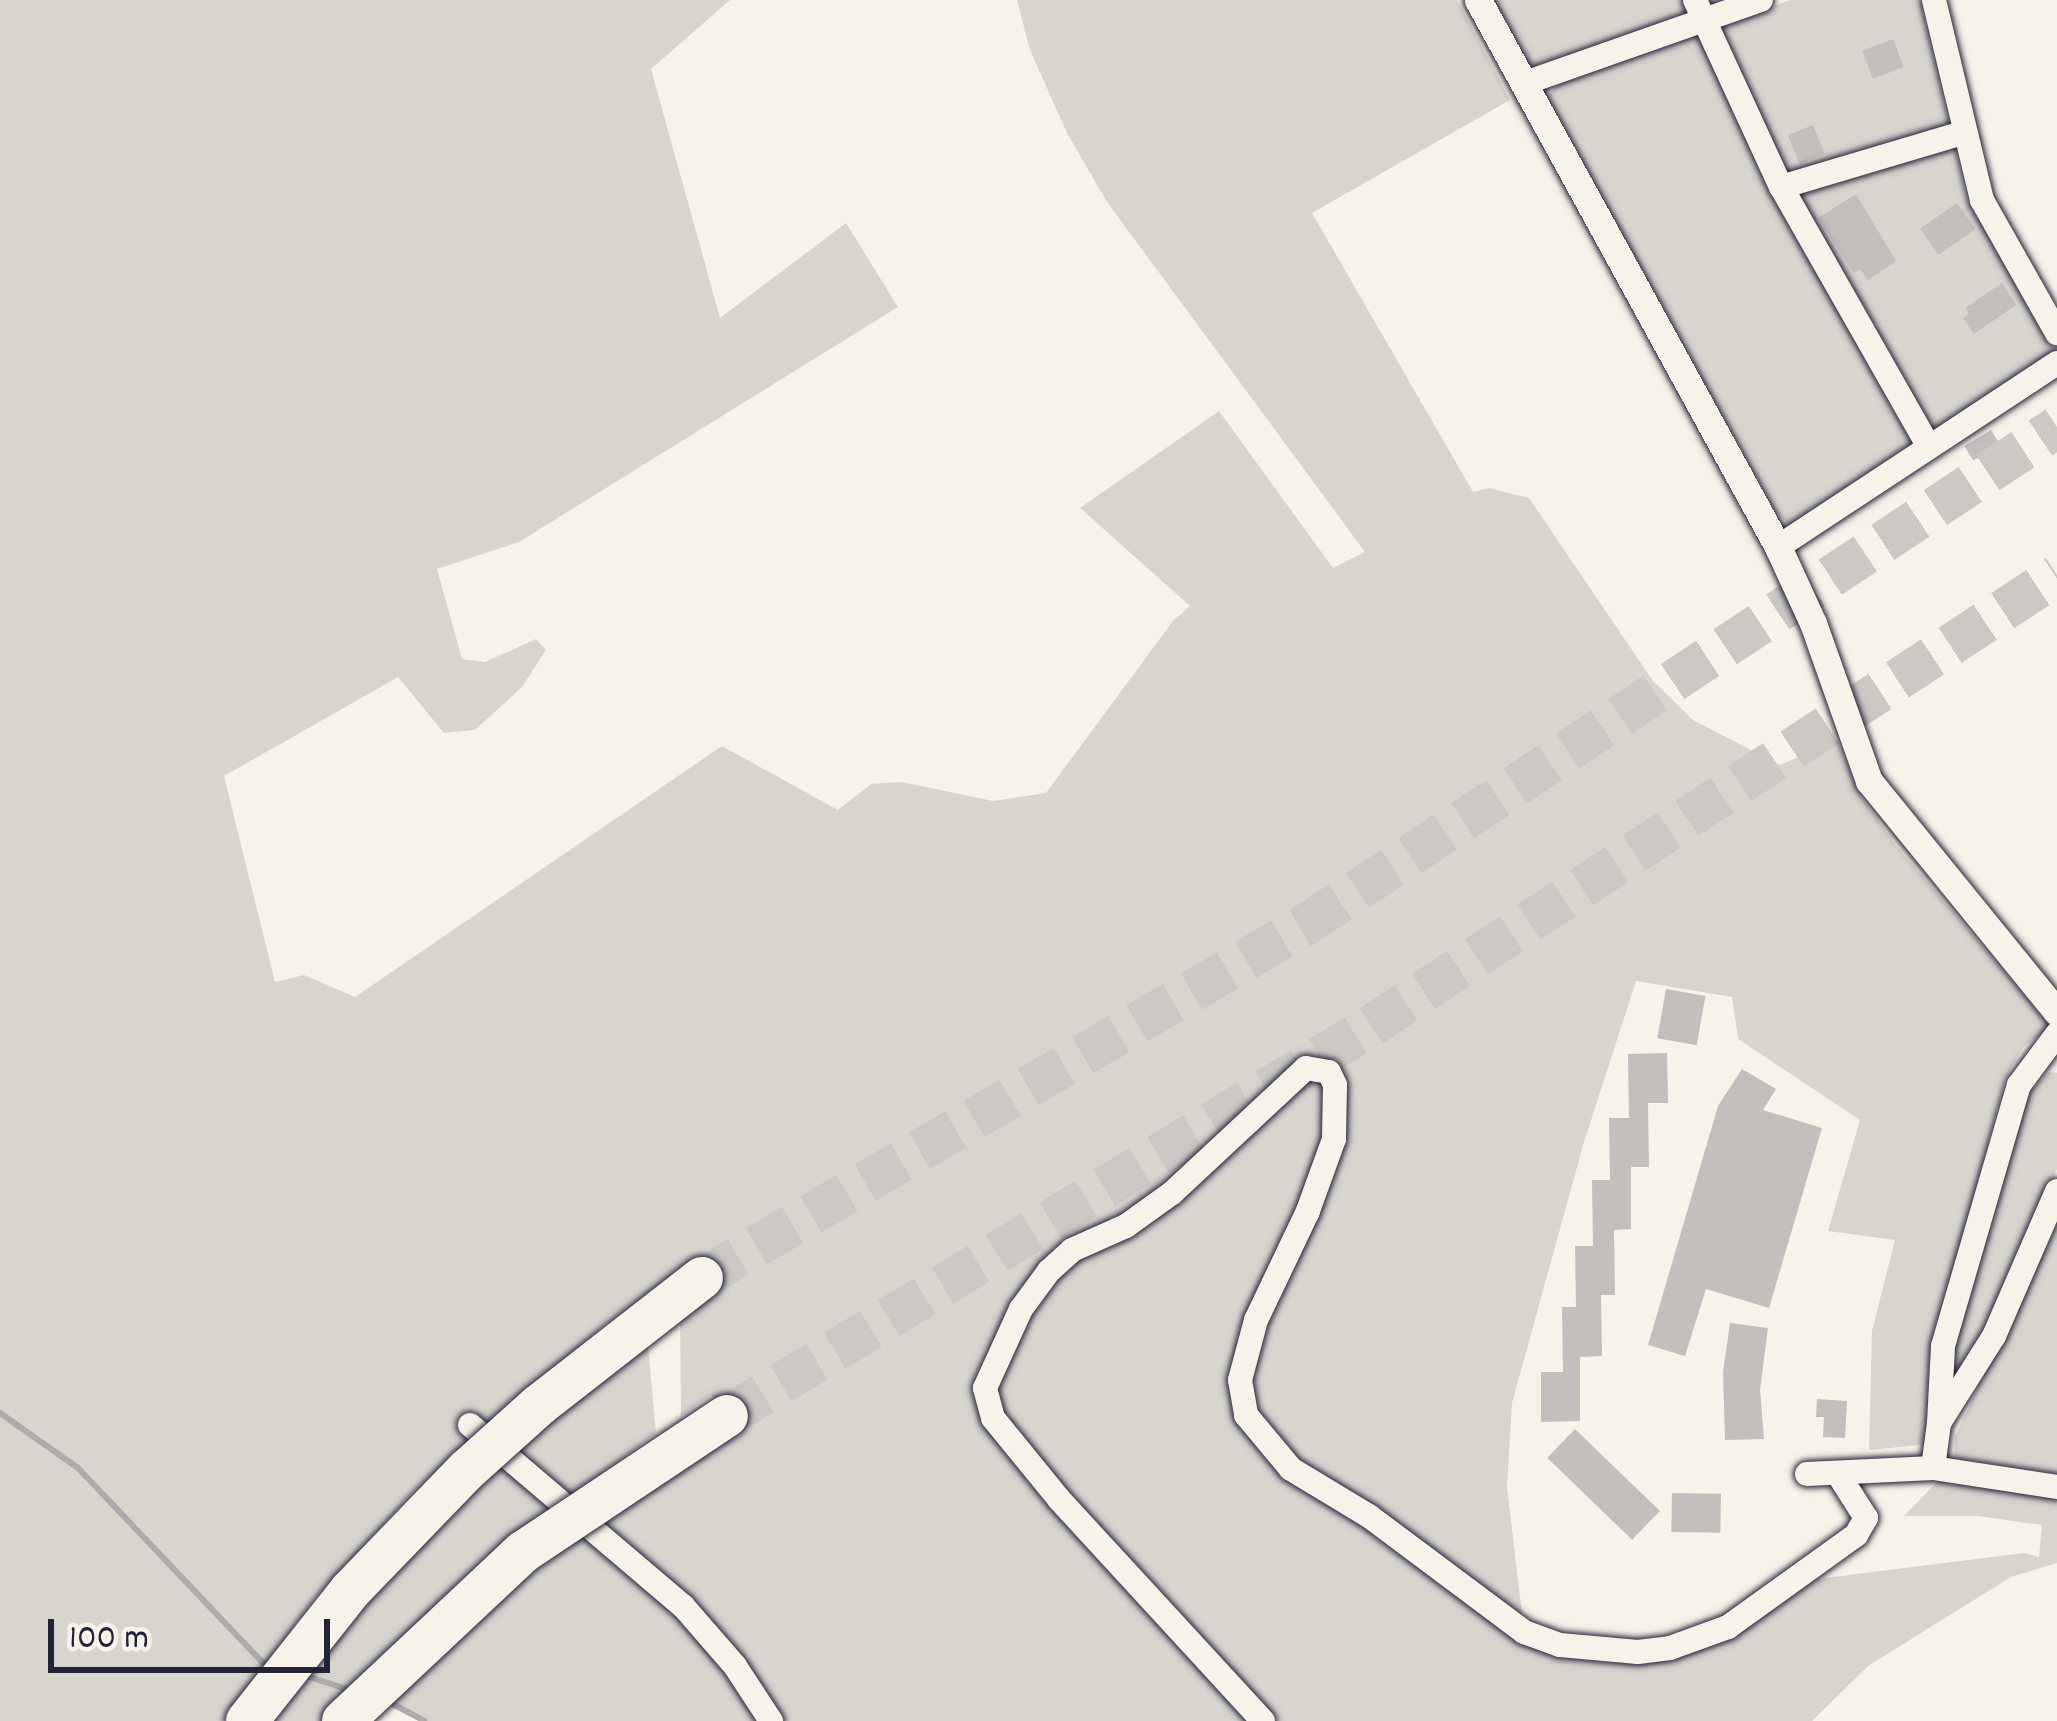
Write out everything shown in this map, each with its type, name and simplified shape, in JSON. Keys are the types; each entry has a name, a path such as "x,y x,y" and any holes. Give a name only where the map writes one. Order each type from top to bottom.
{"highway":[{"path":"247,1721 350,1592 468,1469 538,1406 702,1278"},
{"path":"343,1721 523,1552 727,1416"}],"street":[{"path":"1478,0 1778,547 1813,623 1869,781 2057,1012"},
{"path":"1525,83 1700,10 1761,0"},
{"path":"1934,0 1982,200 2057,333"},
{"path":"1700,10 1781,187 1928,447"},
{"path":"1781,187 1965,132"},
{"path":"1778,547 2057,363"},
{"path":"1933,1468 1943,1346 2019,1085 2057,1034"},
{"path":"1263,1721 1059,1499 993,1418 985,1388 988,1372 1021,1309 1049,1270 1072,1250 1126,1226 1159,1202 1306,1068 1329,1072 1335,1085 1334,1139 1308,1211 1256,1320 1240,1380 1246,1415 1291,1469 1369,1516 1524,1632 1560,1645 1638,1652 1685,1644 1727,1627 1856,1535 1866,1518 1838,1474"},
{"path":"1939,1423 1994,1336 2057,1191"},
{"path":"470,1425 683,1606 735,1666 771,1721"},
{"path":"1807,1474 1933,1468 2057,1486"}],"shaded area":[{"path":"0,0 730,0 651,69 720,318 846,223 898,307 519,542 437,569 462,659 485,662 536,639 546,650 522,687 475,730 444,733 398,677 224,776 275,982 304,975 355,997 722,746 838,810 871,784 902,782 993,801 1046,793 1173,621 1190,606 1080,508 1219,411 1333,568 1365,552 1107,202 1067,133 1030,50 1017,0 1457,0 1510,100 1312,213 1473,492 1489,488 1529,498 1653,681 1693,720 1780,765 1837,740 1861,797 1897,847 2051,1026 2023,1047 2005,1079 1957,1260 1929,1444 1869,1450 1872,1331 1895,1240 1828,1231 1860,1120 1738,1039 1732,997 1636,981 1584,1142 1512,1403 1507,1487 1524,1631 1670,1648 1793,1582 2024,1553 2039,1557 2042,1525 1978,1516 1904,1516 1940,1479 2057,1497 2057,1563 2011,1577 1868,1666 1812,1721 424,1721 391,1703 527,1578 727,1416 711,1395 681,1416 680,1310 691,1264 599,1329 415,1490 314,1599 223,1721 0,1721"},
{"path":"1491,0 1728,0 1529,70"},
{"path":"1791,0 1920,0 1966,197 2057,353 1791,526 1777,514 1547,97 1564,78"},
{"path":"2049,1072 2057,1073 2057,1169 1989,1327 1947,1392 1955,1339 2029,1093"},
{"path":"2057,1217 2057,1474 1954,1458 1955,1437"},
{"path":"647,1334 656,1433 502,1549 414,1627 322,1721 267,1721 306,1668 466,1492"}],"building":[{"path":"1893,39 1904,67 1873,79 1862,51"},
{"path":"1813,125 1825,154 1800,164 1788,135"},
{"path":"1856,194 1896,261 1868,280 1860,269 1854,273 1818,218"},
{"path":"1957,203 1975,229 1938,255 1920,229"},
{"path":"2002,283 2016,305 1974,334 1963,318 1969,314 1965,308"},
{"path":"1991,430 2000,445 1973,461 1964,446"},
{"path":"1666,989 1705,996 1697,1045 1657,1038"},
{"path":"1667,1053 1668,1103 1648,1103 1649,1167 1631,1167 1631,1229 1614,1230 1615,1295 1601,1295 1602,1356 1580,1357 1580,1421 1541,1422 1541,1372 1563,1372 1562,1307 1576,1307 1575,1246 1593,1246 1592,1180 1610,1180 1609,1118 1629,1118 1628,1054"},
{"path":"1742,1069 1776,1089 1763,1110 1822,1128 1769,1308 1706,1289 1685,1356 1648,1345 1718,1106"},
{"path":"1730,1323 1768,1328 1760,1390 1764,1439 1725,1440 1723,1372"},
{"path":"1817,1399 1847,1401 1845,1438 1823,1437 1824,1417 1816,1417"},
{"path":"1575,1429 1660,1511 1632,1540 1547,1458"},
{"path":"1672,1493 1721,1494 1720,1533 1671,1532"}],"waterway":[{"path":"0,1413 78,1468 262,1662 273,1666"},
{"path":"303,1675 353,1691"},
{"path":"389,1702 424,1721"}],"tunnel":[{"path":"702,1278 1305,925 2057,427"},
{"path":"727,1416 1371,1026 2057,575"}]}
